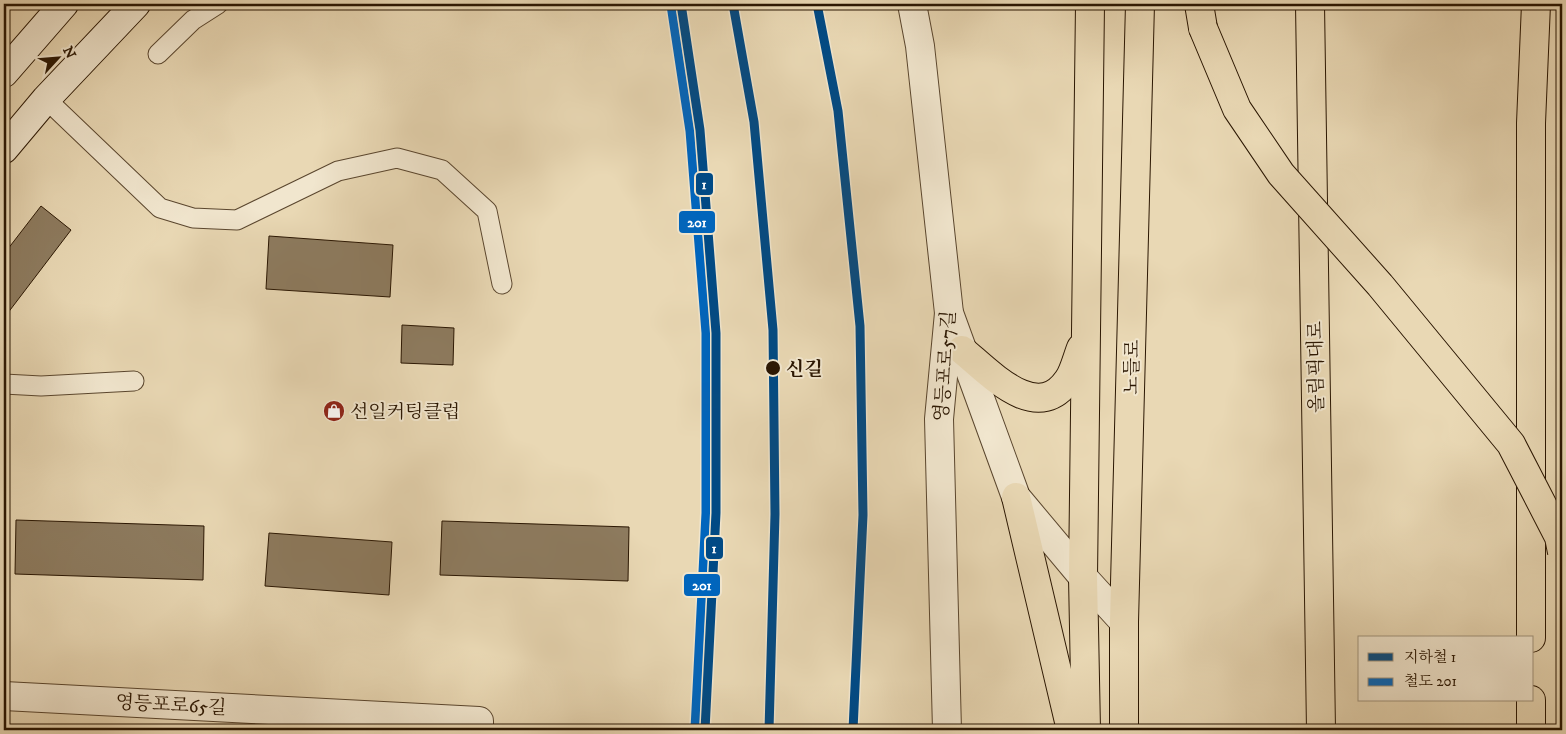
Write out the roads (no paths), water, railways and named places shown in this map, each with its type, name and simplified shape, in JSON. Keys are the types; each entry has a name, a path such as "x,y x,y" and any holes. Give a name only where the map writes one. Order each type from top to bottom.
{"main road":[{"path":"1086,730 1083,577 1090,4"},
{"name":"노들로","path":"1124,730 1124,622 1140,4"},
{"name":"올림픽대로","path":"1310,4 1321,730"},
{"path":"1531,636 1531,123 1536,4"},
{"path":"1201,16 1237,108 1281,174 1380,285 1510,444 1559,537 1562,552"},
{"path":"962,350 1010,390 1032,398 1050,396 1068,380 1086,335"},
{"path":"1016,497 1072,730"},
{"path":"1531,702 1531,730"}],"street":[{"path":"4,70 64,4"},
{"path":"4,149 46,99 136,4"},
{"name":"영등포로57길","path":"912,4 920,46 949,313 939,419 947,730"},
{"path":"949,313 1016,497 1083,577 1124,622"},
{"name":"영등포로65길","path":"4,696 479,721 479,730"}],"lane":[{"path":"158,54 193,20 218,4"},
{"path":"46,99 160,208 193,218 237,220 338,171 397,158 442,170 486,211 502,284"},
{"path":"4,384 41,386 134,381"}],"metro line":[{"name":"1","path":"681,4 700,130 716,333 716,513 705,730"},
{"name":"1","path":"733,4 754,122 773,330 775,514 769,730"},
{"name":"1","path":"817,4 838,111 860,326 863,515 853,730"}],"rail line":[{"name":"201","path":"671,5 690,131 706,333 706,513 695,729"}],"place":[{"name":"신길","path":"773,368"},
{"name":"선일커팅클럽","path":"334,411"}]}
